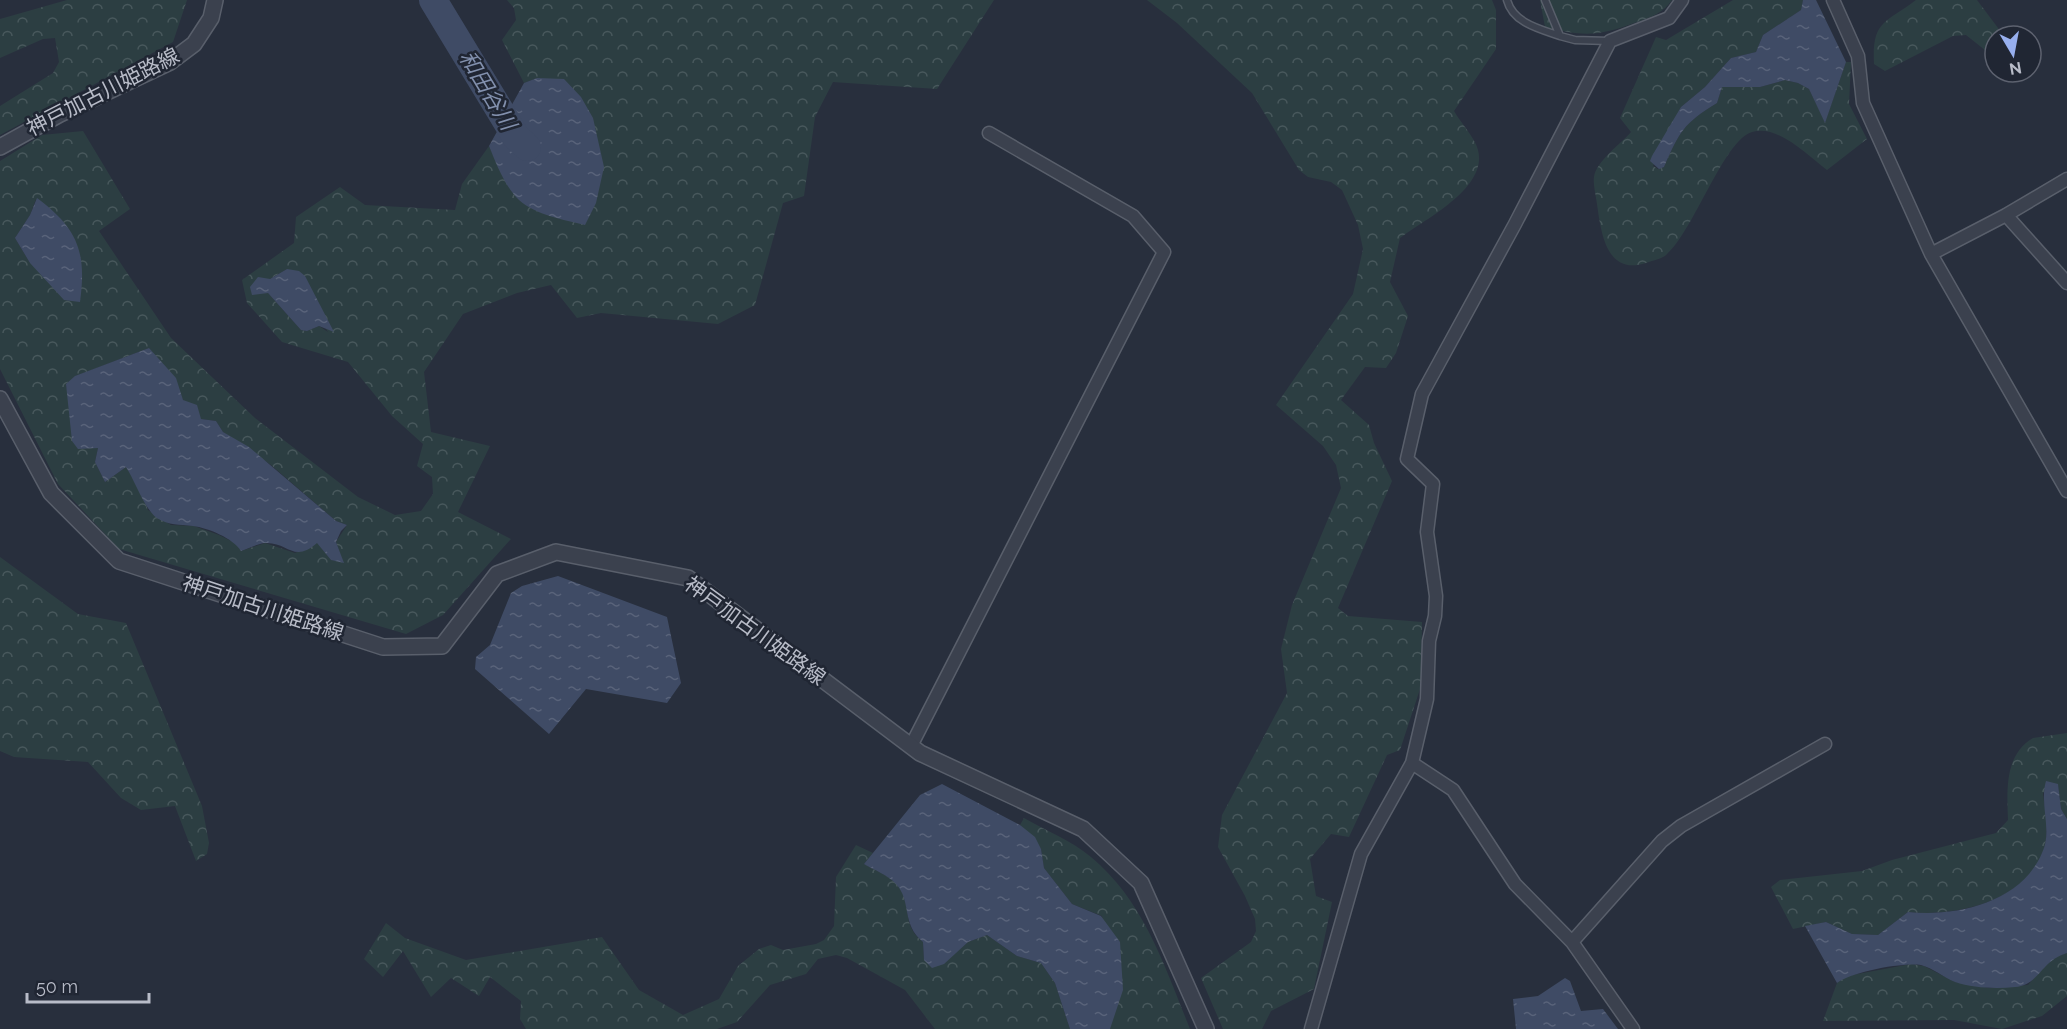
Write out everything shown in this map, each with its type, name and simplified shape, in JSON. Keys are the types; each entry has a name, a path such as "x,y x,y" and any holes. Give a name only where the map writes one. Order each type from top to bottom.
{"street":[{"name":"神戸加古川姫路線","path":"0,147 60,114 170,62 194,44 211,18 215,0"},
{"path":"1311,1029 1361,854 1412,763 1427,699 1429,641 1435,616 1436,596 1427,532 1433,484 1407,459 1422,394 1515,224 1610,41 1669,18 1682,0"},
{"path":"1833,0 1858,56 1863,103 1931,254 1966,319 2067,491"},
{"path":"911,746 1164,252 1133,216 989,134"},
{"path":"1931,254 2006,215 2067,179"},
{"path":"2006,215 2067,283"},
{"name":"神戸加古川姫路線","path":"0,399 51,494 119,561 383,647 442,646 497,574 556,552 688,578 920,753 1083,829 1141,883 1206,1029"},
{"path":"1572,942 1662,841 1681,826 1825,744"},
{"path":"1412,763 1453,790 1515,884 1572,942 1633,1029"}],"lane":[{"path":"1507,0 1509,6 1526,24 1575,40 1610,41"},
{"path":"1545,0 1560,36"}],"green space":[{"path":"67,0 187,0 173,42 0,135 0,106 53,73 59,62 55,38 43,39 0,58 0,19"},
{"path":"507,0 994,0 937,89 833,82 815,117 804,196 783,203 755,305 718,324 601,313 577,318 551,285 517,293 463,314 424,372 431,432 490,446 458,512 511,539 443,615 406,634 119,549 58,484 0,369 0,161 42,135 83,131 130,209 99,231 171,338 255,418 358,497 395,515 421,511 433,494 432,477 417,466 423,444 392,416 348,362 282,342 247,303 242,280 294,243 296,217 340,187 365,205 455,210 462,184 489,146 500,170 537,78 524,83 502,40 516,20 514,8","holes":["36,199 30,263 15,238 30,215","287,269 328,332 319,326 307,331 301,330 268,293 262,292 270,279","149,348 183,400 201,419 216,421 223,432 271,465 336,521 347,525 336,542 343,562 331,560 317,542 295,553 265,543 241,551 237,544 219,535 194,526 171,525 148,510 140,489 126,467 105,482 95,462 98,448 71,412 66,384 76,376"]},
{"path":"1147,0 1492,0 1496,10 1496,49 1454,111 1478,150 1479,164 1474,177 1452,201 1400,238 1390,282 1408,316 1396,353 1386,368 1365,367 1341,400 1369,425 1374,443 1392,481 1338,608 1348,616 1422,622 1421,686 1400,750 1387,755 1349,837 1331,834 1310,859 1316,896 1332,902 1314,989 1271,1011 1262,1029 1223,1029 1201,978 1251,942 1256,931 1255,919 1245,896 1218,847 1222,815 1287,693 1281,649 1292,605 1341,488 1336,465 1323,446 1276,405 1353,294 1363,249 1358,225 1342,190 1331,182 1308,177 1299,170 1252,93 1177,23"},
{"path":"1540,0 1672,0 1661,11 1648,18 1612,30 1582,34 1545,27"},
{"path":"1733,0 1803,0 1801,10 1763,35 1756,52 1731,58 1705,87 1681,107 1653,166 1658,169 1664,167 1684,129 1717,103 1722,87 1760,87 1785,80 1798,83 1809,89 1825,122 1846,62 1851,62 1849,104 1867,139 1827,170 1782,137 1762,131 1752,132 1741,139 1731,151 1688,226 1667,254 1646,263 1633,265 1622,263 1608,249 1604,238 1594,187 1596,171 1604,159 1631,132 1620,118 1656,37 1666,40"},
{"path":"1916,0 1977,0 1995,24 1983,24 1983,48 1966,35 1953,36 1885,71 1874,64 1874,50 1878,31 1888,19"},
{"path":"0,557 78,614 126,623 202,806 209,843 207,854 196,861 175,806 141,810 121,798 88,762 14,757 0,751"},
{"path":"2067,733 2067,819 2061,809 2058,785 2043,793 2046,822 2045,845 2034,869 2021,883 1986,903 1946,912 1908,912 1878,935 1852,934 1826,922 1793,929 1771,887 1780,880 1862,871 1892,860 1996,833 2008,820 2009,774 2017,754 2033,738"},
{"path":"1024,818 1084,851 1109,874 1125,894 1151,936 1190,1029 1110,1029 1102,916 1072,904 1044,868 1041,849 1020,825"},
{"path":"856,845 873,853 864,864 891,879 902,891 910,924 923,942 924,960 944,963 968,942 987,935 1017,956 1041,963 1055,983 1070,1029 935,1029 905,990 847,958 836,955 818,959 806,974 770,985 737,1022 717,1029 526,1029 520,1019 521,1001 490,977 479,996 451,978 431,997 403,951 383,977 364,959 386,923 405,938 466,960 602,937 639,990 683,1015 719,999 738,966 759,949 771,945 783,950 816,944 824,940 834,926 836,877"},
{"path":"2067,953 2067,996 2042,1016 2002,1029 1954,1020 1823,1021 1837,983 1847,976 1911,964 1924,966 1955,982 1989,988 2028,985 2053,957"}],"water":[{"path":"1803,0 1816,0 1846,62 1825,123 1809,89 1798,83 1785,80 1760,87 1722,87 1717,103 1684,129 1664,167 1659,169 1650,161 1681,107 1705,87 1731,58 1756,52 1763,35 1801,10"},
{"path":"537,78 564,79 581,97 593,118 604,167 596,203 585,225 534,210 519,200 505,182 489,146 524,83"},
{"path":"37,198 62,220 76,242 82,268 80,302 64,300 30,263 15,238 30,215"},
{"path":"287,269 299,271 305,276 334,332 319,326 307,331 301,330 268,293 252,295 250,287 258,277 270,279"},
{"path":"149,348 176,378 183,400 197,405 201,419 216,421 223,432 249,447 336,521 347,525 336,542 344,563 331,560 317,543 302,552 272,543 258,544 241,551 232,542 213,531 161,521 144,502 126,467 105,482 95,462 98,448 78,449 72,441 66,384 75,376"},
{"path":"558,576 667,617 681,683 667,703 586,689 549,734 475,669 476,657 490,645 511,593 522,586"},
{"path":"2046,781 2058,784 2061,809 2067,819 2067,953 2051,961 2030,982 2015,987 1985,988 1962,984 1925,966 1913,964 1890,966 1853,975 1837,983 1805,926 1826,922 1852,934 1878,935 1908,912 1927,913 1966,909 2003,895 2019,884 2032,870 2042,853 2046,835 2044,790"},
{"path":"942,784 1020,825 1035,837 1041,849 1044,868 1072,904 1101,916 1120,942 1123,990 1110,1029 1070,1029 1055,983 1041,963 1017,956 987,935 968,942 944,964 932,968 924,960 923,942 912,928 901,891 889,878 864,864 920,795"},
{"path":"1565,978 1570,981 1581,1011 1603,1009 1618,1029 1516,1029 1513,999 1538,996"}],"waterway":[{"name":"和田谷川","path":"433,0 516,137 527,147"}]}
